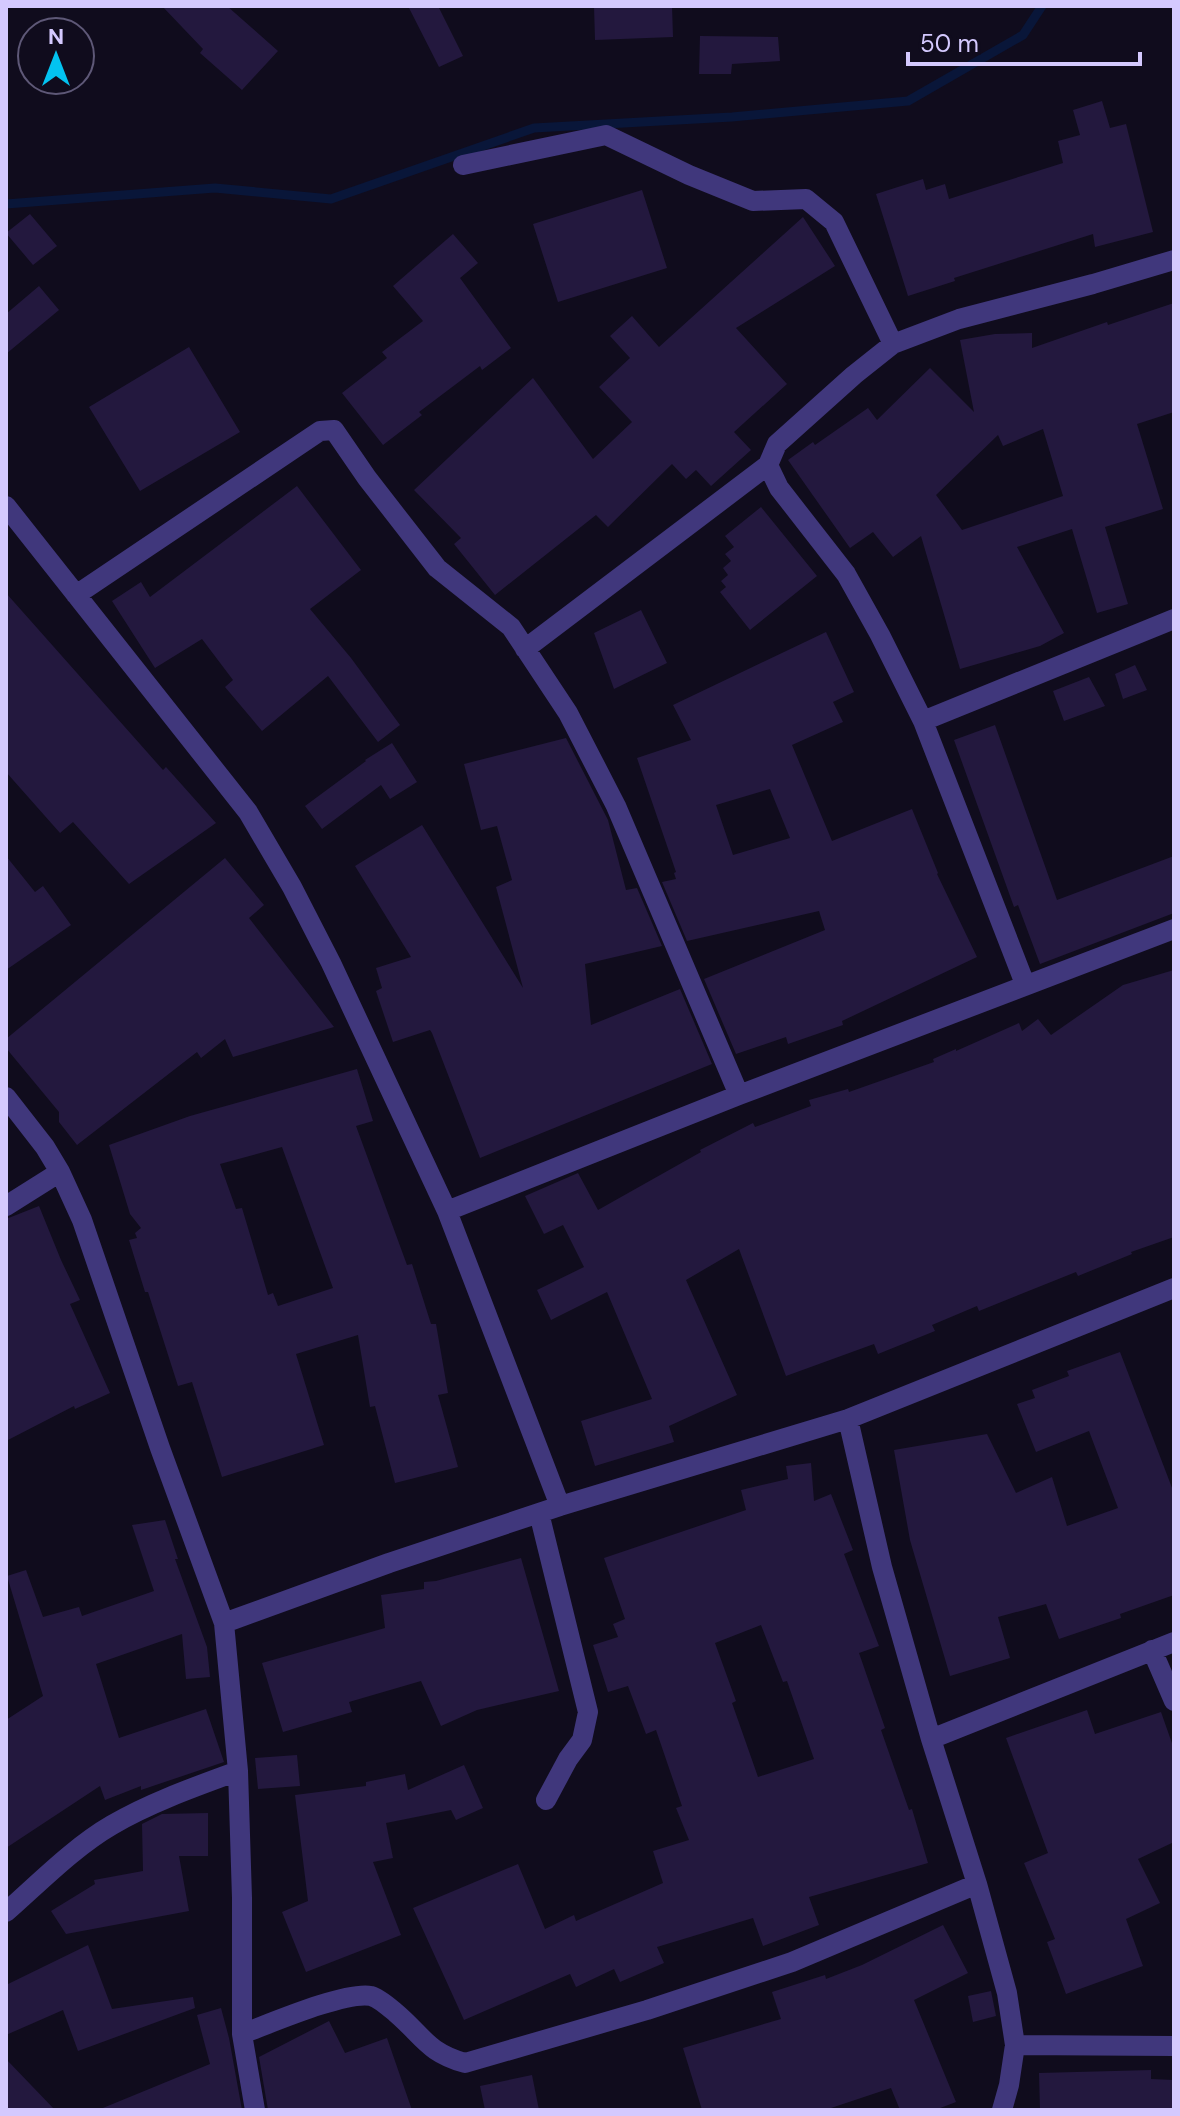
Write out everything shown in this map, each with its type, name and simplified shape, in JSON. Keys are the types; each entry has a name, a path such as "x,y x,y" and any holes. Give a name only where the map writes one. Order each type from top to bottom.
{"street":[{"path":"463,165 606,135 689,175 753,201 806,199 834,222 893,344"},
{"path":"525,649 768,465 777,444 893,344 959,319 1174,260"},
{"path":"76,595 320,431 334,430 437,568 511,627 568,713 616,806 739,1095"},
{"path":"768,465 779,488 846,574 923,721 1025,984"},
{"path":"6,506 248,812 292,887 447,1211 560,1506"},
{"path":"923,721 1174,619"},
{"path":"447,1211 1025,984 1174,929"},
{"path":"6,1097 45,1147 82,1220 224,1623 238,1771 242,2034 255,2110"},
{"path":"6,1206 60,1172"},
{"path":"224,1623 389,1563 560,1506 848,1419 1174,1288"},
{"path":"848,1419 882,1567 1007,1993 1015,2045 1002,2110"},
{"path":"539,1513 588,1712 582,1740 546,1800"},
{"path":"931,1739 1174,1642"},
{"path":"1152,1650 1174,1701"},
{"path":"6,1912 112,1825 177,1794 238,1771"},
{"path":"242,2034 342,1998 372,1996 395,2012 429,2047 444,2057 465,2063 647,2010 792,1962 977,1884"},
{"path":"1015,2045 1174,2046"}],"building":[{"path":"162,6 227,6 278,51 242,90 200,53 203,49"},
{"path":"408,6 438,6 463,56 439,67"},
{"path":"594,6 672,6 673,37 595,40"},
{"path":"700,36 778,37 780,61 732,64 731,74 699,74"},
{"path":"1102,101 1110,128 1126,124 1153,232 1095,247 1093,234 954,278 955,281 908,296 876,194 923,179 926,190 945,184 949,199 1063,163 1058,141 1080,135 1073,110"},
{"path":"642,190 667,268 558,302 533,224"},
{"path":"30,214 57,246 33,265 6,233"},
{"path":"803,217 835,266 736,328 787,384 734,432 751,450 711,486 696,470 686,479 672,464 608,527 596,515 495,595 454,544 461,538 414,490 533,378 593,459 632,422 599,387 630,358 610,336 632,316 659,347"},
{"path":"453,234 478,263 460,278 511,348 482,370 480,366 419,412 422,415 383,445 342,393 387,358 382,352 423,321 393,286"},
{"path":"39,286 59,310 6,354 6,314"},
{"path":"1174,303 1174,412 1137,424 1163,509 1105,527 1128,604 1097,613 1072,529 1017,547 1064,633 1040,646 960,669 921,536 893,557 873,532 850,548 788,460 868,408 877,420 930,368 974,412 960,340 995,334 1032,333 1032,348 1107,322 1108,325","holes":["1043,429 1063,496 962,530 936,495 998,435 1003,446"]},
{"path":"189,347 240,432 140,491 89,407"},
{"path":"297,486 361,570 310,609 400,725 378,742 328,676 262,731 225,687 233,680 202,639 155,668 112,601 141,582 150,597"},
{"path":"761,507 817,576 750,630 720,592 726,587 721,581 728,575 723,568 731,561 725,554 734,547 725,536"},
{"path":"6,593 163,770 166,767 216,823 129,884 73,822 60,833 6,772"},
{"path":"641,610 667,663 614,689 594,633"},
{"path":"826,632 854,692 833,702 843,722 792,745 832,841 912,809 937,874 977,957 842,1021 843,1025 788,1044 786,1037 736,1054 704,979 825,930 819,911 687,941 662,882 676,879 676,872 637,758 691,740 673,705","holes":["770,789 790,838 733,855 716,805"]},
{"path":"1135,665 1147,690 1123,699 1115,674"},
{"path":"1089,677 1105,706 1064,721 1053,691"},
{"path":"995,725 1057,900 1174,856 1174,913 1040,964 1018,905 1014,907 954,740"},
{"path":"566,738 608,820 626,890 637,888 662,946 585,964 591,1025 680,989 712,1064 480,1158 430,1030 393,1042 376,991 382,988 376,968 411,957 355,866 422,825 523,988 496,887 512,880 497,826 481,830 464,764"},
{"path":"392,743 417,782 390,799 381,785 322,829 305,806"},
{"path":"6,856 35,892 43,886 71,925 6,970"},
{"path":"225,858 264,905 249,918 334,1027 233,1057 225,1039 201,1058 197,1052 77,1145 59,1122 59,1112 6,1048 6,1039"},
{"path":"1174,970 1174,1237 1078,1276 1076,1272 979,1311 977,1306 932,1325 935,1331 878,1354 874,1344 786,1376 739,1249 686,1280 737,1395 669,1426 674,1442 595,1466 581,1421 652,1399 607,1292 551,1320 537,1290 584,1267 563,1225 544,1234 525,1196 578,1173 598,1210 753,1123 755,1127 811,1106 809,1100 848,1089 849,1092 934,1062 933,1059 1019,1023 1022,1031 1038,1019 1051,1035 1123,985"},
{"path":"357,1069 373,1121 356,1126 407,1265 412,1264 431,1324 436,1324 448,1393 438,1395 458,1467 395,1483 375,1406 370,1407 358,1335 296,1354 324,1445 222,1477 192,1382 178,1386 148,1292 145,1292 129,1240 137,1238 135,1233 141,1228 130,1214 109,1145 190,1116","holes":["282,1147 333,1288 278,1306 273,1293 268,1295 242,1208 236,1209 220,1164"]},
{"path":"39,1206 80,1300 70,1304 110,1393 75,1409 74,1406 6,1441 6,1219"},
{"path":"1120,1352 1174,1493 1174,1595 1120,1614 1121,1618 1059,1639 1046,1604 998,1617 1010,1658 950,1676 910,1540 894,1450 987,1434 1016,1493 1052,1477 1067,1526 1118,1508 1089,1431 1036,1452 1017,1404 1035,1398 1032,1390 1069,1376 1067,1371"},
{"path":"811,1463 814,1501 831,1494 853,1550 844,1554 879,1646 859,1653 885,1728 881,1730 909,1810 912,1809 928,1863 809,1897 819,1925 763,1946 753,1918 657,1947 664,1963 620,1982 614,1969 576,1987 570,1974 464,2020 413,1908 518,1864 545,1929 574,1915 576,1921 663,1883 653,1851 689,1840 676,1808 682,1806 656,1730 646,1734 628,1686 608,1692 593,1645 618,1637 613,1624 625,1619 604,1558 746,1510 741,1490 788,1479 786,1466","holes":["761,1625 783,1682 787,1681 814,1759 758,1777 715,1643"]},
{"path":"165,1520 178,1559 175,1559 207,1647 210,1677 186,1679 182,1634 96,1664 119,1738 206,1709 224,1762 105,1800 100,1786 6,1848 6,1720 43,1696 7,1576 26,1570 43,1617 79,1607 82,1616 154,1591 132,1525"},
{"path":"521,1558 559,1691 477,1710 441,1726 421,1681 349,1702 352,1712 283,1732 262,1663 385,1628 381,1595 424,1589 424,1582"},
{"path":"1087,1710 1095,1734 1161,1712 1174,1749 1174,1842 1138,1859 1160,1903 1126,1919 1143,1966 1066,1994 1047,1942 1055,1939 1024,1863 1048,1853 1006,1738"},
{"path":"297,1755 300,1786 258,1789 255,1758"},
{"path":"464,1765 483,1808 456,1820 451,1810 386,1823 393,1858 373,1862 401,1935 306,1972 282,1912 308,1901 295,1795 366,1786 366,1782 405,1774 408,1790"},
{"path":"208,1813 208,1856 179,1856 189,1911 66,1934 51,1911 95,1884 94,1880 143,1871 142,1824 162,1814"},
{"path":"943,1925 968,1973 914,2000 956,2102 935,2110 900,2110 891,2088 825,2110 702,2110 683,2048 781,2019 772,1992 825,1975 826,1979 862,1965"},
{"path":"88,1945 112,2009 193,1997 195,2008 78,2051 63,2010 6,2035 6,1985"},
{"path":"991,1991 996,2016 973,2022 968,1996"},
{"path":"221,2008 242,2110 98,2110 210,2064 197,2015"},
{"path":"329,2021 345,2053 387,2038 412,2110 268,2110 259,2057"},
{"path":"6,2059 55,2110 6,2110"},
{"path":"1151,2070 1151,2079 1174,2080 1174,2110 1040,2110 1039,2073"},
{"path":"532,2075 539,2110 485,2110 480,2086"}],"waterway":[{"path":"6,204 215,188 331,199 534,128 732,117 908,101 1023,35 1042,6"}]}
